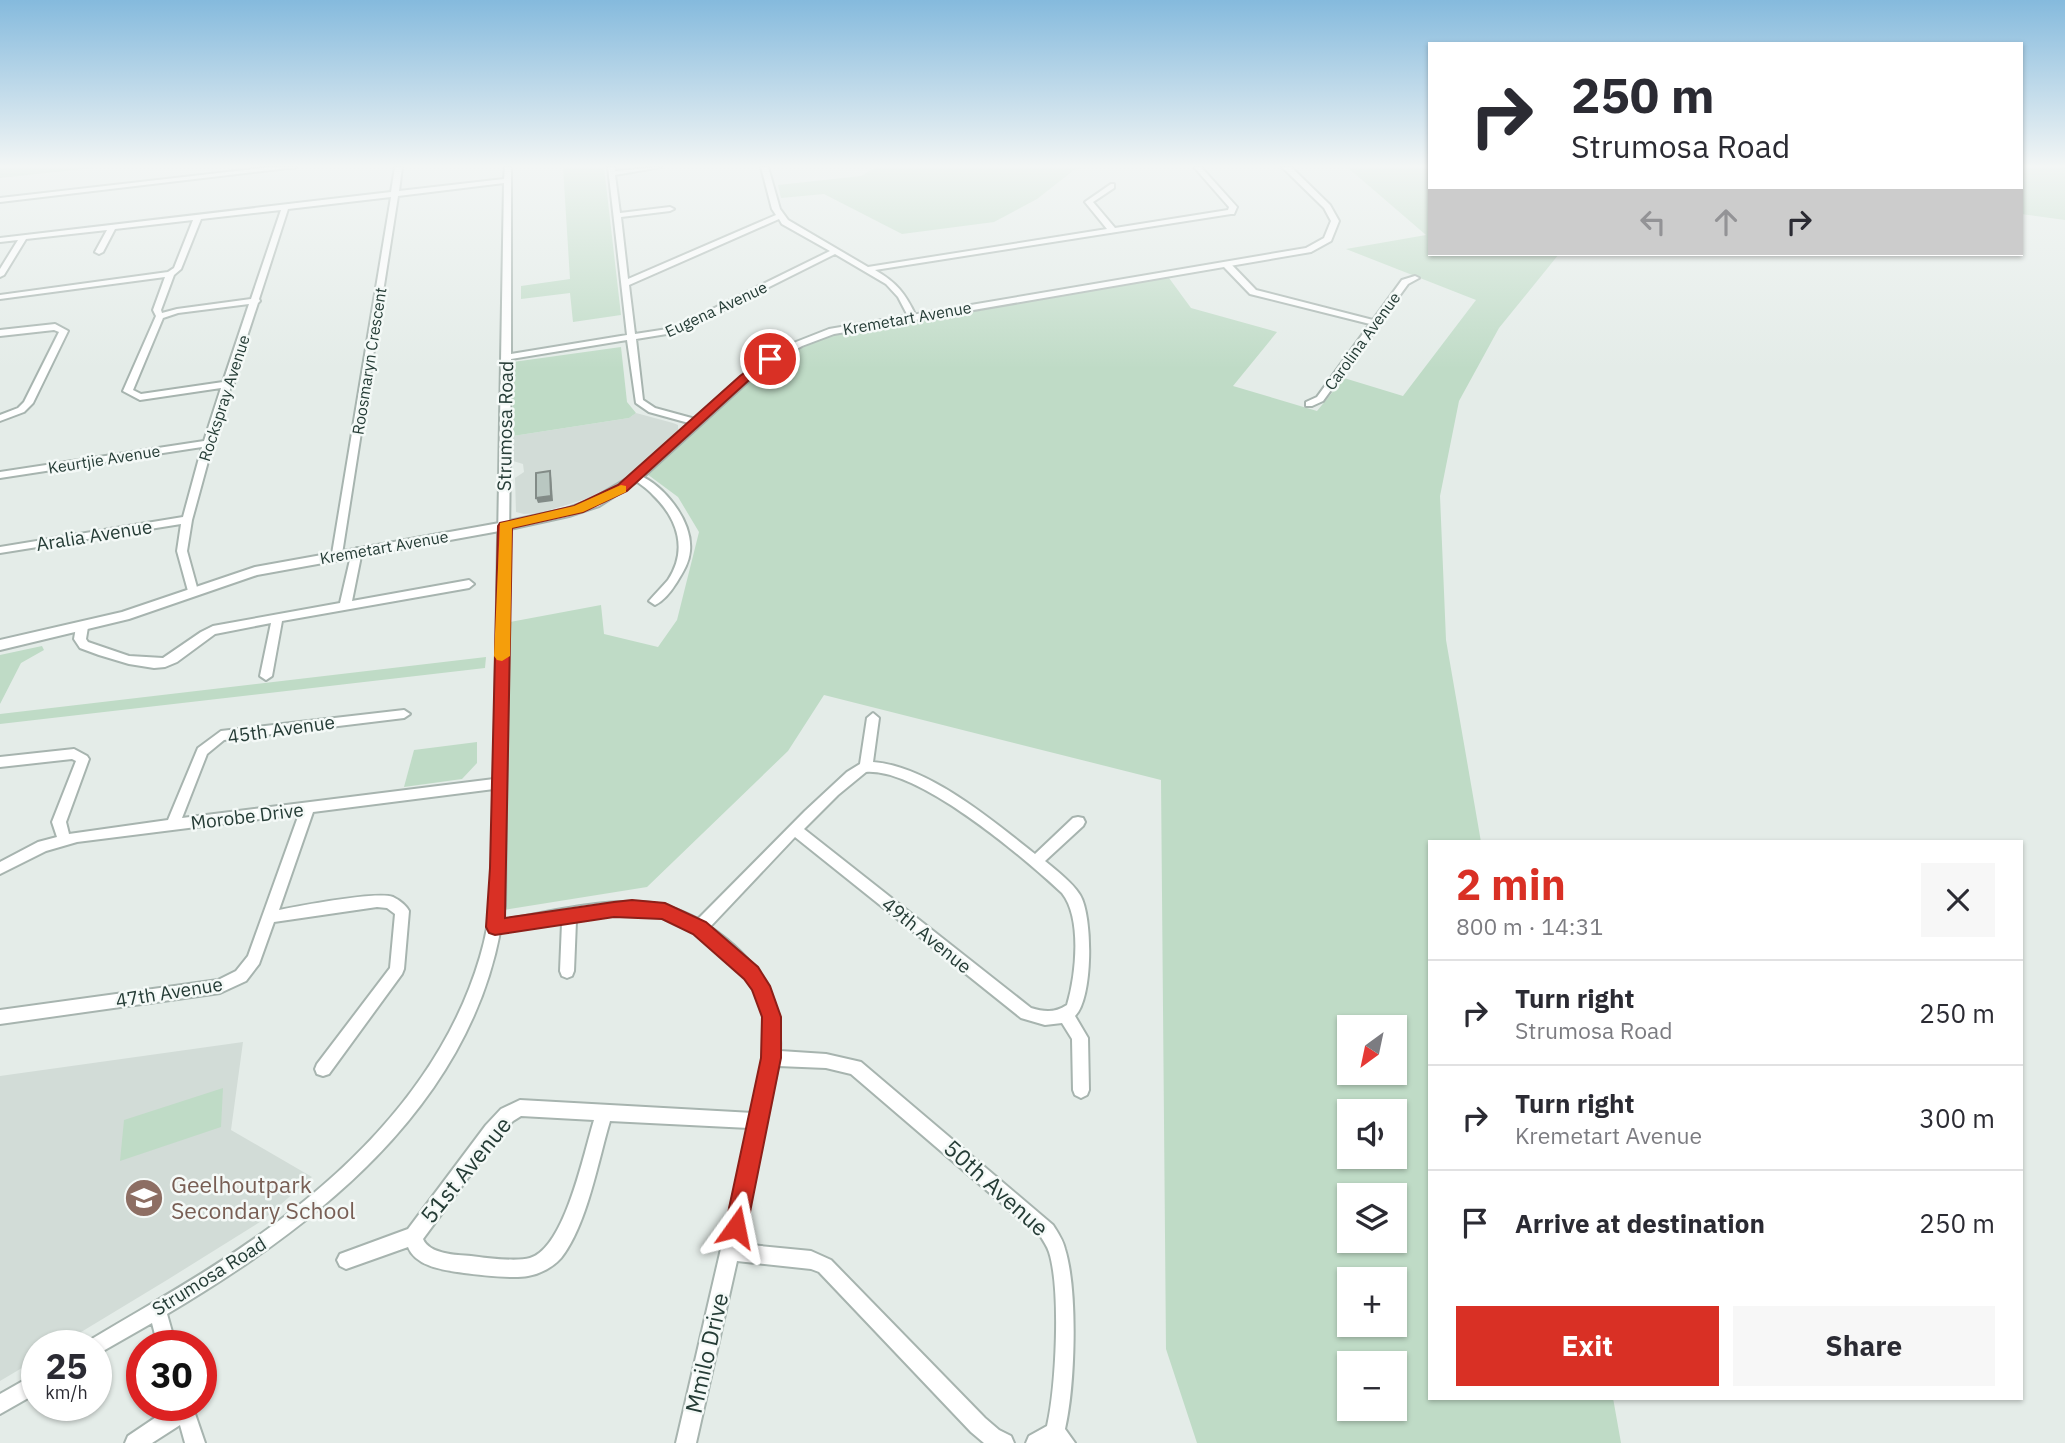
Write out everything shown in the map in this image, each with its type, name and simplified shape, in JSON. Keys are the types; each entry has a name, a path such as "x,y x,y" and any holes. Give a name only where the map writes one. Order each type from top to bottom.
{"street":[{"path":"0,240 53,234"},
{"path":"99,252 108,234"},
{"path":"0,297 170,274 177,269 191,234"},
{"name":"Rockspray Avenue","path":"192,591 182,551 187,520 208,443 277,234"},
{"name":"Roosmaryn Crescent","path":"337,554 389,234"},
{"name":"Strumosa Road","path":"112,1336 274,1236 338,1183 395,1125 437,1065 480,983 495,927 499,868 507,234"},
{"path":"620,234 639,401 652,410 696,422"},
{"path":"626,283 737,234"},
{"path":"807,234 897,288 912,316"},
{"path":"868,269 1091,234"},
{"name":"Kremetart Avenue","path":"0,645 124,616 192,591 256,572 337,554 505,526 569,512 595,503 637,477 760,365 782,352 832,331 1308,250 1324,243 1332,234"},
{"path":"0,275 23,238"},
{"name":"Eugena Avenue","path":"506,357 677,330 836,251"},
{"path":"1227,265 1253,292 1374,323"},
{"path":"170,274 157,310 160,316 128,391 130,394 147,396 229,384"},
{"name":"Carolina Avenue","path":"1309,404 1320,399 1405,282 1415,278"},
{"path":"160,316 177,311 256,301"},
{"path":"0,333 55,327 64,331 28,403 21,411 0,418"},
{"name":"Keurtjie Avenue","path":"0,475 208,443"},
{"path":"637,477 664,497 685,532 685,548 673,581 655,601"},
{"name":"Aralia Avenue","path":"0,550 187,520"},
{"path":"345,606 357,551"},
{"path":"82,627 80,639 84,645 155,665 172,660 211,631 469,584"},
{"path":"266,676 277,619"},
{"name":"45th Avenue","path":"172,825 202,751 221,736 404,713"},
{"path":"866,767 873,718"},
{"path":"0,762 74,754 83,759 60,822 64,839"},
{"path":"699,928 851,775 866,767 886,769 920,780 1036,861 1074,896 1080,912 1079,985 1073,1009 1066,1015 1080,1038 1081,1090"},
{"name":"Morobe Drive","path":"0,868 43,846 64,839 499,783"},
{"name":"47th Avenue","path":"0,1017 220,986 241,976 249,968 270,917 308,808"},
{"path":"1036,861 1078,822"},
{"name":"49th Avenue","path":"796,830 1026,1013 1041,1019 1054,1020 1066,1015"},
{"path":"270,917 377,901 390,902 402,911 397,969 386,988 323,1069"},
{"name":"Mmilo Drive","path":"495,927 614,909 648,908 683,918 699,928 727,949 760,986 771,1017 771,1058 686,1443"},
{"path":"567,971 569,917"},
{"name":"50th Avenue","path":"771,1058 826,1060 855,1067 1047,1231 1057,1248 1063,1287 1060,1437 1036,1443"},
{"name":"51st Avenue","path":"346,1260 414,1236 492,1131 513,1111 531,1107 758,1121"},
{"name":"51st Avenue","path":"414,1236 415,1245 421,1252 442,1260 527,1268 540,1264 554,1253 566,1232 604,1112"},
{"path":"730,1252 811,1260 825,1266 978,1425 1004,1443"},
{"path":"157,1309 163,1330"},
{"path":"0,1405 21,1392"},
{"path":"135,1443 166,1421"},
{"path":"188,1421 195,1443"}],"shaded area":[{"path":"636,413 678,425 678,430 642,466 596,496 540,513 516,512 515,478 524,472 523,464 513,461 513,436 629,418"},
{"name":"Geelhoutpark Secondary School","path":"243,1042 231,1130 312,1177 263,1220 84,1330 21,1330 21,1369 0,1381 0,1076"}],"green space":[{"path":"567,234 612,234 621,315 573,322 570,293 521,299 521,286 570,279"},
{"path":"1428,234 1428,256 1557,256 1499,328 1459,401 1440,496 1446,640 1481,840 1428,840 1428,1400 1613,1400 1621,1443 1197,1443 1166,1349 1161,780 824,695 788,751 647,887 503,910 510,622 601,605 604,634 658,647 677,620 699,532 678,497 647,474 748,380 774,361 832,335 895,320 1169,278 1191,308 1277,332 1233,386 1317,411 1344,378 1403,396 1476,300 1346,249"},
{"path":"621,347 627,402 636,413 629,418 513,436 513,362"},
{"path":"42,646 44,650 21,663 0,704 0,655"},
{"path":"486,657 485,668 0,724 0,714"},
{"path":"477,742 477,763 462,779 404,787 414,750"},
{"path":"223,1088 221,1127 120,1161 124,1120"}],"building":[{"path":"550,471 551,496 536,498 536,473"}],"slow traffic":[{"path":"502,656 505,526 578,509 621,489"}],"place":[{"name":"Geelhoutpark Secondary School","path":"144,1198"}],"route":[{"path":"736,1227 771,1058 771,1017 760,986 751,973 727,949 699,928 665,911 648,908 614,909 495,927 499,868 505,526 578,509 623,488 744,378 770,359"}]}
